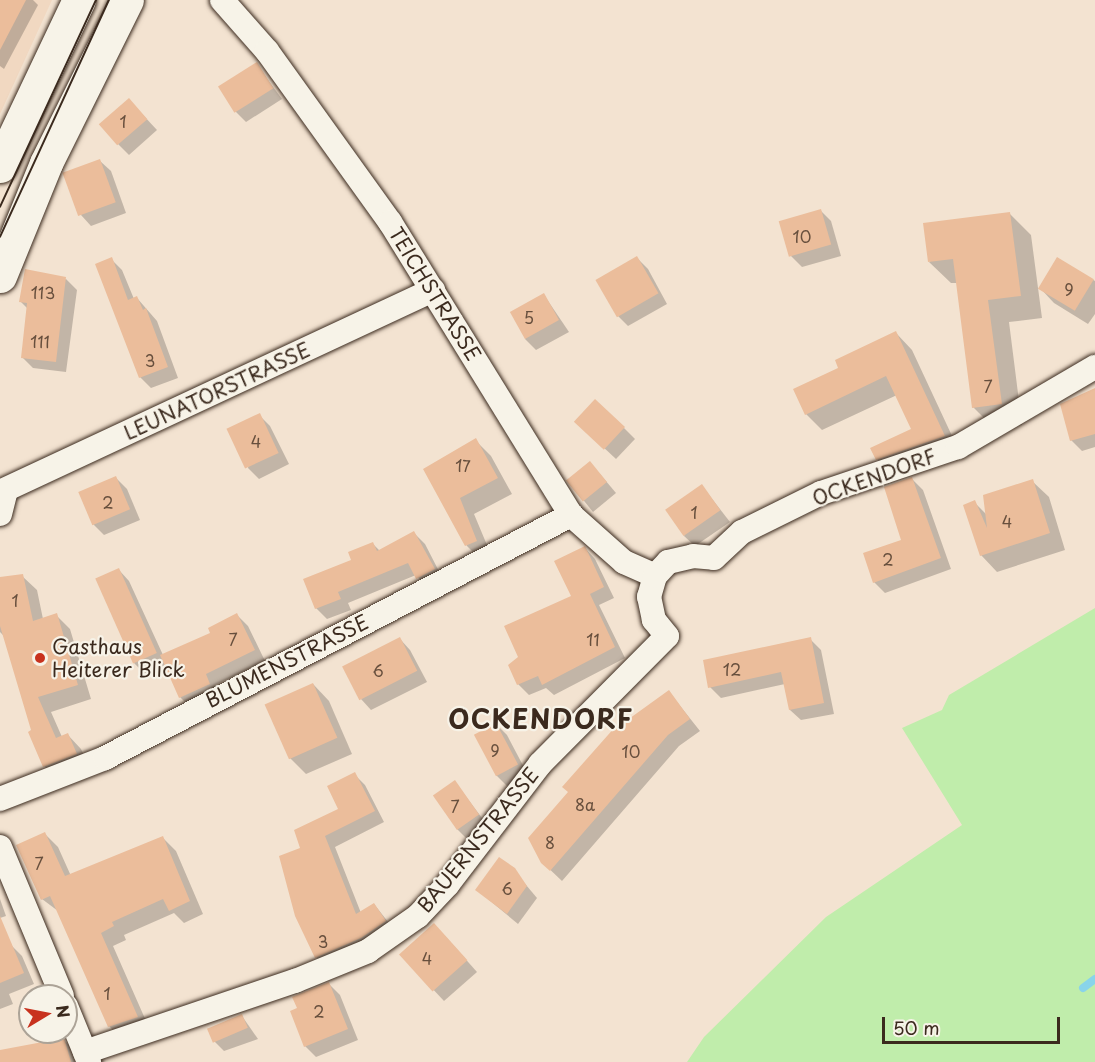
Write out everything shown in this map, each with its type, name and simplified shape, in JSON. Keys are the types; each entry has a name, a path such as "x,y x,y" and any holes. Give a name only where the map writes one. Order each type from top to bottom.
{"main road":[{"path":"0,166 79,0"},
{"path":"0,276 46,163 127,0"}],"street":[{"name":"TEICHSTRASSE","path":"222,0 273,60 390,222 570,515 624,562 655,576"},
{"name":"LEUNATORSTRASSE","path":"3,491 433,290"},
{"name":"OCKENDORF","path":"655,576 668,562 693,556 714,558 742,532 821,493 958,447 1095,367"},
{"path":"0,514 3,491"},
{"name":"BLUMENSTRASSE","path":"0,799 105,758 570,515"},
{"name":"BAUERNSTRASSE","path":"87,1057 295,981 368,951 418,916 448,884 540,764 667,636 654,620 649,597 655,576"},
{"path":"0,848 57,984"},
{"path":"78,1035 87,1057"}],"shaded area":[{"path":"0,0 52,0 0,114"}],"green space":[{"path":"1095,608 1095,1062 687,1062 704,1037 826,917 962,825 902,728 942,710 949,695"}],"building":[{"path":"0,0 26,0 0,50"},
{"path":"257,62 273,88 234,113 218,86"},
{"path":"129,98 147,119 117,145 99,124"},
{"path":"100,159 116,202 78,216 62,173"},
{"path":"821,209 831,245 789,257 779,221"},
{"path":"1010,212 1021,296 988,300 1002,404 972,408 953,259 928,262 923,223"},
{"path":"637,256 658,293 617,317 595,280"},
{"path":"112,257 128,300 137,296 143,310 146,308 168,367 139,378 95,264"},
{"path":"1057,257 1094,279 1075,311 1038,289"},
{"path":"25,269 66,277 56,362 21,358 27,303 19,302"},
{"path":"544,293 559,320 525,339 510,312"},
{"path":"896,331 945,436 876,460 870,448 911,429 886,376 805,415 793,389 838,368 835,360"},
{"path":"1095,388 1095,434 1070,441 1060,404"},
{"path":"595,399 625,427 604,450 574,422"},
{"path":"260,413 279,453 245,469 226,429"},
{"path":"476,438 498,478 460,498 477,541 465,546 423,469"},
{"path":"590,461 607,482 583,501 566,481"},
{"path":"116,476 130,509 92,525 78,492"},
{"path":"912,477 941,558 873,583 863,553 901,540 884,487"},
{"path":"1033,479 1050,533 980,556 963,505 975,500 987,528 983,495"},
{"path":"702,484 720,510 683,536 665,510"},
{"path":"414,531 435,569 416,579 408,563 338,592 341,599 315,609 303,579 351,560 348,552 373,542 377,551"},
{"path":"585,546 604,587 590,594 615,647 542,685 538,676 517,685 508,665 518,657 504,626 571,596 554,561"},
{"path":"119,568 157,653 133,664 95,579"},
{"path":"23,574 33,621 57,613 78,685 38,697 56,738 68,733 77,754 43,767 28,732 31,730 0,626 0,577"},
{"path":"237,613 255,650 206,674 210,684 179,698 160,655 210,633 208,628"},
{"path":"400,637 417,671 359,700 342,667"},
{"path":"811,637 824,703 789,710 781,672 708,688 703,660"},
{"path":"313,683 337,738 289,759 265,705"},
{"path":"669,690 690,719 668,735 550,871 541,863 528,838 568,792 562,787 623,718 626,721"},
{"path":"496,723 518,764 496,776 474,735"},
{"path":"355,772 375,811 325,836 356,914 374,903 386,921 361,938 315,958 295,916 279,856 300,848 294,830 338,809 327,786"},
{"path":"455,780 479,814 457,830 433,795"},
{"path":"45,832 65,876 163,836 190,901 169,911 163,899 112,922 114,926 101,933 138,1017 108,1027 50,896 41,900 16,845"},
{"path":"499,857 515,868 527,886 507,914 475,890"},
{"path":"0,916 24,973 0,983"},
{"path":"434,923 467,960 433,992 399,954"},
{"path":"329,982 348,1029 304,1047 290,1011 297,1008 292,997"},
{"path":"242,1014 248,1028 213,1043 207,1029"},
{"path":"32,1044 66,1044 71,1062 0,1062 0,1050"}],"waterway":[{"path":"1083,988 1095,979"}],"tram line":[{"path":"0,207 96,0"},
{"path":"0,237 109,0"}],"place":[{"name":"Gasthaus Heiterer Blick","path":"40,658"}],"district":[{"name":"OCKENDORF","path":"541,719"}]}
